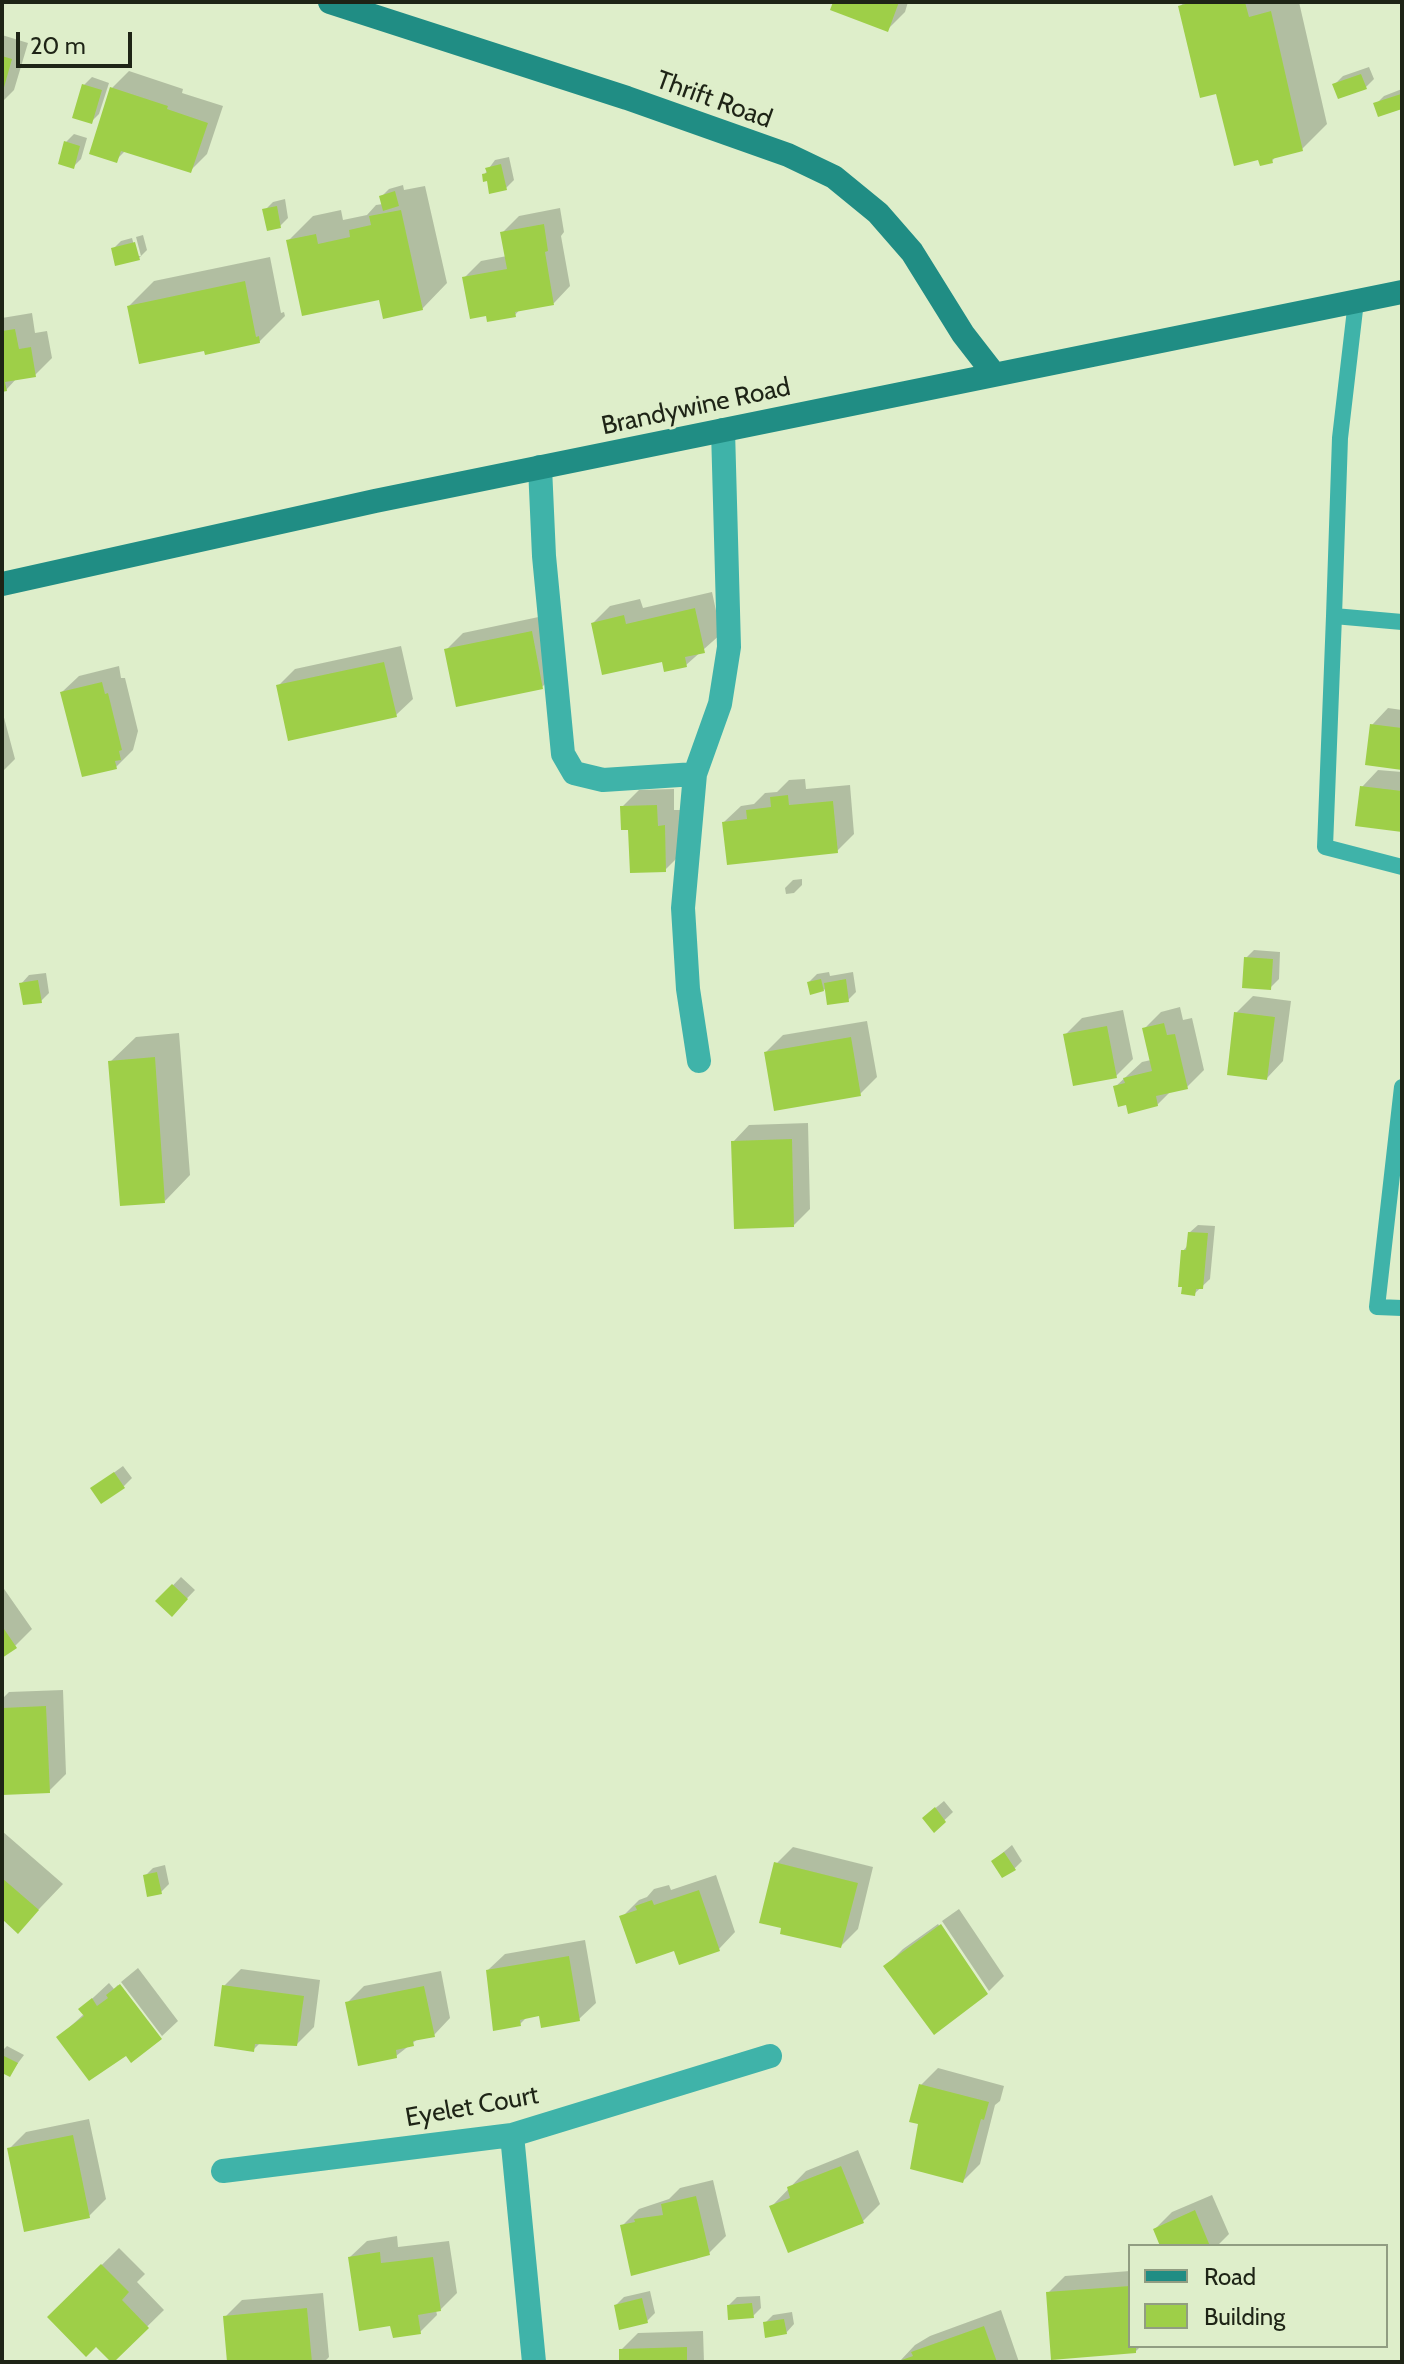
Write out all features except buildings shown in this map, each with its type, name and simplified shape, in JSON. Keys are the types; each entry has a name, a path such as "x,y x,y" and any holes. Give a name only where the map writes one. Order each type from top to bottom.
{"main road":[{"name":"Thrift Road","path":"330,2 627,98 788,155 834,177 878,213 912,252 963,334 994,374"},
{"name":"Brandywine Road","path":"2,584 540,467 1402,292"}],"street":[{"path":"699,1061 688,989 683,908 695,774 720,704 729,647 723,430"},
{"path":"540,467 544,556 563,754 574,773 603,780 695,774"},
{"name":"Eyelet Court","path":"223,2171 512,2135 770,2056"},
{"path":"512,2135 534,2362"}],"lane":[{"path":"1356,301 1340,438 1325,847 1402,867"},
{"path":"1334,616 1402,622"},
{"path":"1402,1087 1377,1307 1402,1308"}]}
